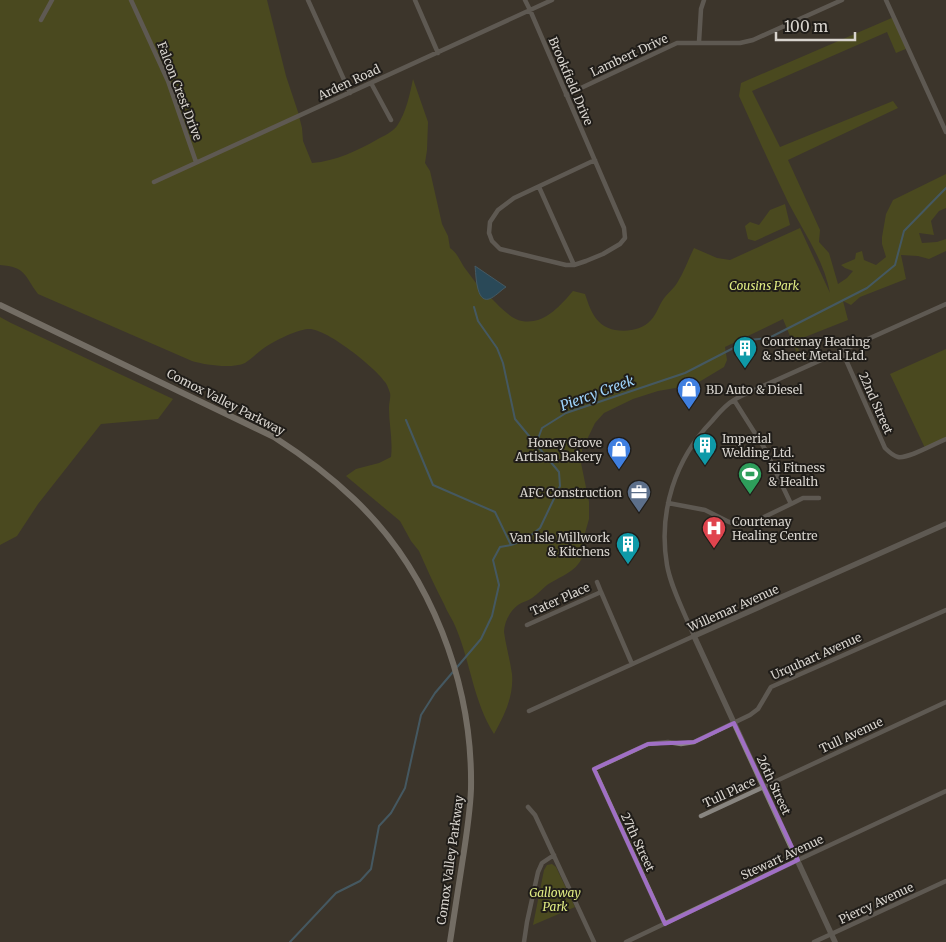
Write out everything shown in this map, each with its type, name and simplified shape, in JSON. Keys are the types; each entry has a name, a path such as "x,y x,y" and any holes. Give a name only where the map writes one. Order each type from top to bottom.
{"main road":[{"name":"Comox Valley Parkway","path":"0,305 274,437 328,475 362,507 405,559 437,618 450,652 464,708 468,735 471,765 468,828 450,942"}],"street":[{"path":"41,20 52,0"},
{"name":"Falcon Crest Drive","path":"131,0 168,81 196,162"},
{"path":"308,0 350,93"},
{"path":"415,0 438,53"},
{"name":"Brookfield Drive","path":"525,0 530,10 566,95 595,160 624,228 625,238 620,244 603,254 574,265 566,265 500,249 492,241 488,233 490,222 498,210 514,198 595,160"},
{"name":"Arden Road","path":"154,182 552,0"},
{"path":"699,42 704,0"},
{"name":"Lambert Drive","path":"566,95 677,43 740,43 753,40 842,0"},
{"path":"886,0 946,132"},
{"path":"371,83 391,120"},
{"path":"539,186 574,265"},
{"path":"694,636 675,590 668,566 664,525 676,476 691,447 704,429 722,409 734,400 946,304"},
{"name":"22nd Street","path":"842,351 885,448 892,454 898,457 906,457 946,439"},
{"path":"734,400 765,449 791,504"},
{"path":"668,503 705,510 729,522 740,525 754,522 802,498 819,498"},
{"name":"Willemar Avenue","path":"529,710 946,524"},
{"name":"Tater Place","path":"597,582 632,664"},
{"name":"Tater Place","path":"527,625 601,592"},
{"name":"Urquhart Avenue","path":"594,769 648,744 694,742 750,716 758,709 771,687 946,610"},
{"name":"26th Street","path":"694,636 835,942"},
{"name":"Tull Avenue","path":"764,786 946,702"},
{"name":"27th Street","path":"594,769 665,924"},
{"name":"Tull Place","path":"701,816 764,786"},
{"name":"Stewart Avenue","path":"626,942 946,791"},
{"path":"528,807 535,815 594,942"},
{"path":"524,942 538,872 542,863 554,855"},
{"name":"Piercy Avenue","path":"814,942 946,881"}],"highlighted area":[{"path":"734,723 798,860 665,924 594,769 648,744 694,742"}],"green space":[{"name":"Cousins Park","path":"0,0 267,0 286,76 298,112 303,141 312,163 346,155 393,130 400,121 405,109 413,79 428,122 425,163 430,171 442,224 448,236 450,248 488,299 491,298 514,318 530,321 537,320 551,313 573,291 585,294 592,312 599,322 609,328 625,331 639,328 653,318 663,300 678,282 694,248 717,258 730,260 800,228 830,293 818,257 788,202 739,96 741,83 894,17 908,48 896,53 887,32 752,91 780,147 893,101 898,108 788,160 820,230 819,242 829,253 838,284 853,271 841,265 855,259 856,253 862,251 864,260 876,265 886,257 882,237 886,214 893,200 946,174 946,208 939,211 931,221 934,235 919,233 922,243 946,239 946,251 929,259 901,255 906,279 860,297 851,305 843,301 848,320 800,339 794,338 802,358 799,358 783,319 725,347 727,360 724,367 699,382 658,391 633,399 604,413 595,423 582,450 581,463 589,502 589,519 585,533 586,542 583,556 576,567 547,585 530,599 518,605 508,617 504,632 512,682 510,698 505,713 494,734 481,708 456,628 419,551 400,521 346,476 356,469 379,463 391,457 390,393 386,383 372,368 350,349 326,334 308,329 290,334 276,341 240,365 218,366 192,361 38,294 24,273 9,266 0,265"},
{"path":"785,204 790,225 755,241 748,239 745,226 750,222 759,225 770,210"},
{"path":"0,317 173,399 158,419 101,424 38,504 17,536 0,545"},
{"path":"946,349 946,439 925,448 890,374"},
{"name":"Galloway Park","path":"552,864 556,867 575,907 533,925 544,870 547,865"}],"water":[{"path":"475,266 506,287 489,299 481,297"}],"waterway":[{"name":"Piercy Creek","path":"536,444 542,428 566,413 685,373 749,340 769,338 867,288 895,265 904,231 946,188"},
{"name":"Piercy Creek","path":"290,942 336,893 360,881 371,869 379,826 391,813 405,788 421,715 435,693 481,639 492,616 499,585 493,560 500,547 525,540 540,528 560,486 559,472 515,419 503,363 497,348 478,321 474,307"},
{"path":"406,420 433,485 495,512 511,545"}],"place":[{"name":"Courtenay Heating & Sheet Metal Ltd.","path":"745,369"},
{"name":"BD Auto & Diesel","path":"689,410"},
{"name":"Imperial Welding Ltd.","path":"705,466"},
{"name":"Honey Grove Artisan Bakery","path":"619,470"},
{"name":"Ki Fitness & Health","path":"750,495"},
{"name":"AFC Construction","path":"639,513"},
{"name":"Courtenay Healing Centre","path":"714,549"},
{"name":"Van Isle Millwork & Kitchens","path":"628,565"}]}
